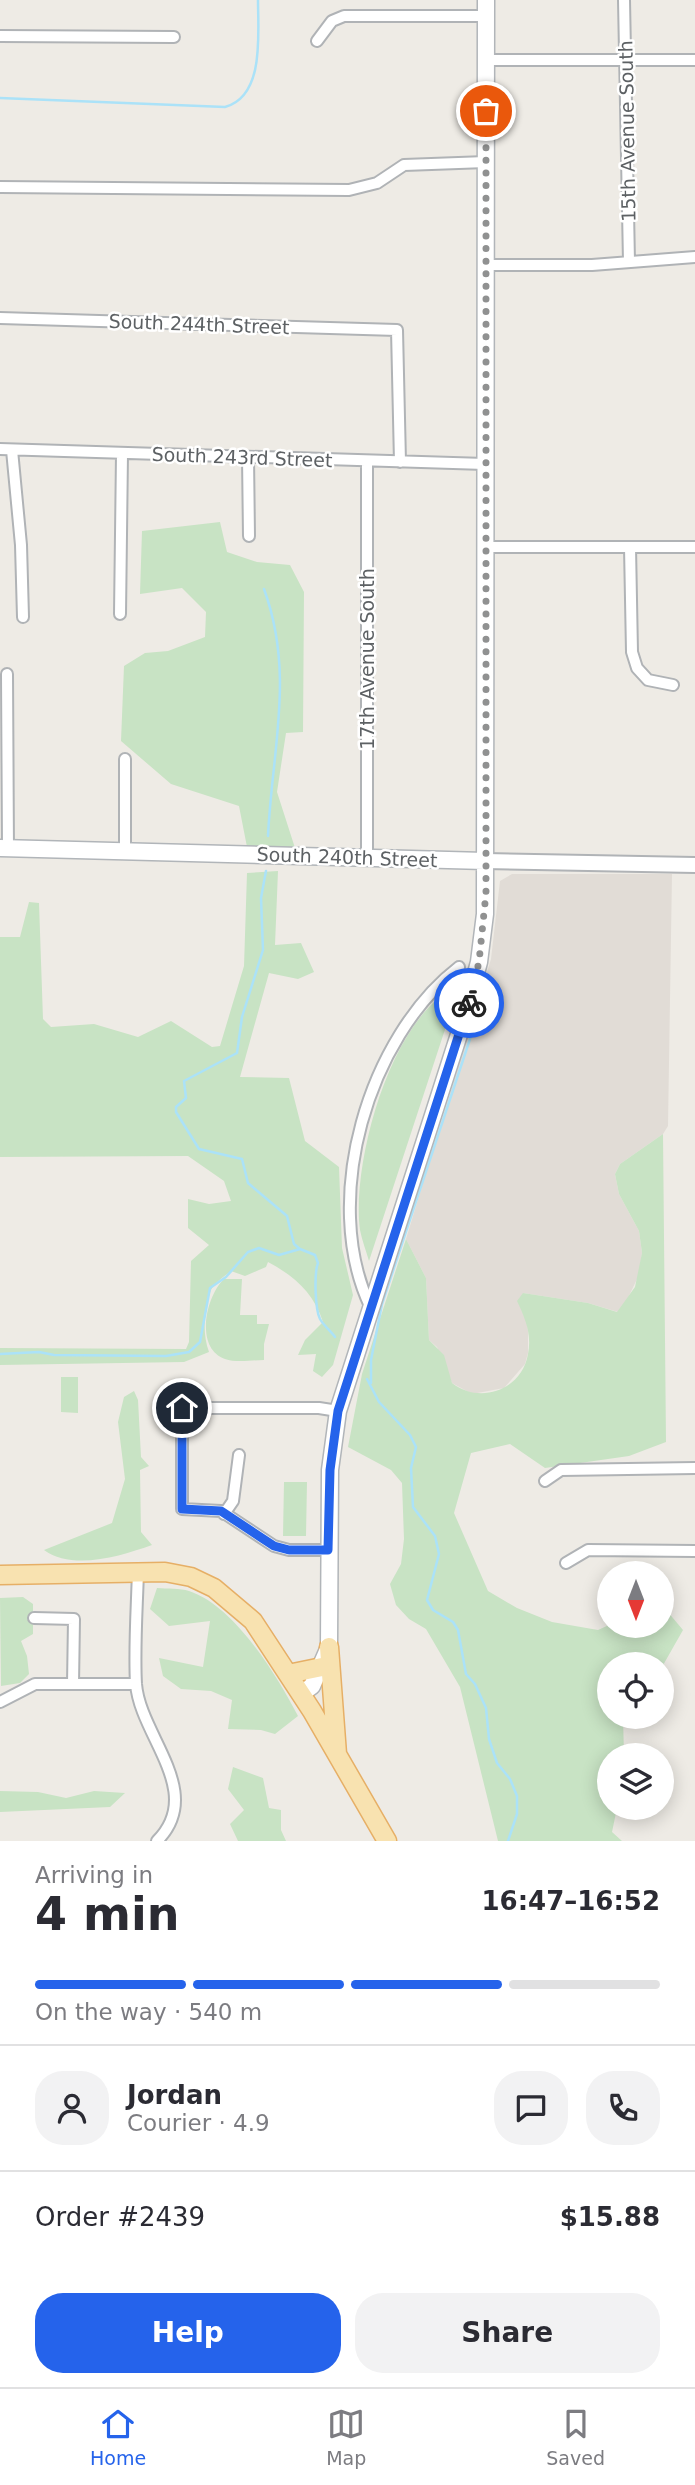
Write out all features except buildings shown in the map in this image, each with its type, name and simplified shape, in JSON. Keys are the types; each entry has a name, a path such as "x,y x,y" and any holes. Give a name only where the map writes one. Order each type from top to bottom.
{"main road":[{"path":"337,1754 338,1731 329,1647 328,1550 330,1470 338,1411 471,995 485,914 486,8"},
{"name":"South 240th Street","path":"4,849 485,861"},
{"path":"0,1575 138,1570 191,1577 229,1597 253,1620 301,1694 387,1841"},
{"path":"301,1694 312,1686 329,1647"},
{"path":"288,1674 322,1667"}],"street":[{"name":"15th Avenue South","path":"624,0 629,262"},
{"path":"317,41 332,21 344,16 486,8"},
{"path":"96,24 98,36"},
{"path":"0,36 174,37"},
{"path":"486,60 695,60"},
{"path":"0,187 187,184 358,189 377,183 397,169 411,164 486,162"},
{"path":"486,265 629,262 695,257"},
{"name":"South 244th Street","path":"0,318 397,330 400,462"},
{"path":"6,450 21,545 23,617"},
{"name":"South 243rd Street","path":"6,450 485,464"},
{"path":"120,614 122,454"},
{"path":"248,457 249,536"},
{"name":"17th Avenue South","path":"367,461 368,857"},
{"path":"485,547 695,547"},
{"path":"630,547 633,658 648,680 673,685"},
{"path":"4,849 7,674"},
{"path":"125,759 125,851"},
{"name":"South 240th Street","path":"485,861 695,865"},
{"path":"370,1306 358,1268 350,1207 352,1170 358,1138 372,1095 398,1037 426,997 459,967"},
{"path":"328,1550 289,1550 274,1546 214,1509 182,1509 182,1408 338,1411"},
{"path":"224,1514 233,1501 239,1455"},
{"path":"545,1482 561,1470 695,1468"},
{"path":"566,1563 588,1550 695,1551"},
{"path":"138,1570 138,1697 169,1768 174,1790 173,1811 161,1839"},
{"path":"34,1618 74,1619 73,1684"},
{"path":"0,1702 35,1684 136,1684"}],"shaded area":[{"path":"512,874 672,874 668,1126 663,1134 620,1164 615,1174 619,1194 639,1231 642,1253 639,1275 625,1304 618,1312 588,1303 523,1293 528,1331 525,1364 504,1388 472,1394 452,1383 437,1347 429,1340 426,1278 406,1239 491,959 500,881"}],"green space":[{"path":"220,522 227,552 257,562 290,565 304,592 303,732 286,733 277,792 295,848 247,847 239,806 171,784 121,741 124,666 145,653 168,651 205,637 206,612 182,588 140,594 142,531"},
{"path":"278,871 275,945 301,943 314,972 298,979 269,973 240,1077 289,1078 305,1141 339,1167 342,1248 353,1295 333,1365 322,1377 313,1371 316,1354 298,1355 305,1340 323,1322 314,1302 302,1286 268,1262 266,1267 245,1276 231,1271 215,1285 205,1313 205,1337 209,1352 184,1362 0,1365 0,1348 186,1349 189,1342 191,1261 209,1245 188,1228 188,1199 209,1204 231,1201 224,1181 188,1156 0,1157 0,937 20,937 29,902 39,903 43,1019 51,1027 94,1024 138,1037 171,1021 212,1047 220,1046 244,966 247,873"},
{"path":"461,985 369,1261 360,1230 359,1201 362,1167 381,1092 396,1056 415,1024 436,1000"},
{"path":"663,1134 666,1442 629,1456 545,1468 510,1444 471,1453 454,1513 488,1591 517,1608 552,1622 597,1630 597,1638 674,1638 674,1619 683,1630 671,1652 597,1652 597,1729 623,1729 624,1743 597,1743 597,1820 614,1820 612,1832 622,1841 498,1841 460,1687 426,1629 409,1619 396,1605 390,1584 401,1564 404,1539 402,1483 391,1470 348,1447 362,1374 406,1239 426,1278 429,1340 444,1355 452,1383 475,1393 498,1390 518,1377 528,1354 528,1333 517,1301 523,1293 588,1303 617,1312 635,1287 642,1253 639,1231 619,1194 615,1174 620,1164"},
{"path":"224,1279 242,1279 240,1315 257,1315 257,1324 269,1324 264,1344 264,1360 225,1359 215,1353 209,1344 206,1333 208,1309 212,1297"},
{"path":"61,1377 78,1377 78,1413 61,1412"},
{"path":"134,1391 138,1400 141,1457 149,1466 140,1470 141,1532 152,1545 112,1557 83,1561 69,1560 44,1550 112,1523 125,1479 118,1422 124,1397"},
{"path":"284,1482 307,1482 306,1536 283,1536"},
{"path":"157,1588 189,1591 222,1611 253,1644 298,1716 275,1734 261,1730 228,1729 232,1700 211,1691 181,1689 163,1676 159,1658 203,1667 210,1621 169,1626 150,1609"},
{"path":"23,1597 33,1604 33,1634 21,1641 27,1656 29,1674 20,1683 1,1686 0,1598"},
{"path":"233,1767 263,1778 269,1808 281,1810 281,1830 286,1841 238,1841 230,1824 244,1810 228,1789"},
{"path":"0,1791 38,1792 66,1798 94,1791 125,1793 110,1807 0,1812"}],"waterway":[{"path":"0,98 225,107 238,101 253,77 258,46 258,0"},
{"path":"264,589 273,620 280,682 268,836"},
{"path":"266,871 261,898 263,950 242,1017 237,1053 184,1081 186,1098 176,1107 176,1112 199,1149 242,1159 248,1183 287,1216 294,1244 300,1249"},
{"path":"371,1383 371,1360 382,1304 471,1036 485,984"},
{"path":"0,1354 39,1352 54,1355 166,1356 189,1352 200,1342 210,1288 226,1277 248,1252 259,1248 279,1255 300,1249 315,1255 318,1263 318,1314 335,1337"},
{"path":"367,1379 379,1402 410,1435 416,1447 411,1468 413,1507 435,1536 439,1554 427,1600 433,1610 453,1622 458,1630 466,1674 475,1684 486,1708 489,1739 497,1763 510,1779 517,1796 517,1814 508,1841"}],"way so far":[{"path":"469,1003 479,962 486,893 486,111"}],"route":[{"path":"182,1408 182,1509 221,1511 274,1546 289,1550 328,1550 330,1470 338,1411 469,1003"}]}
